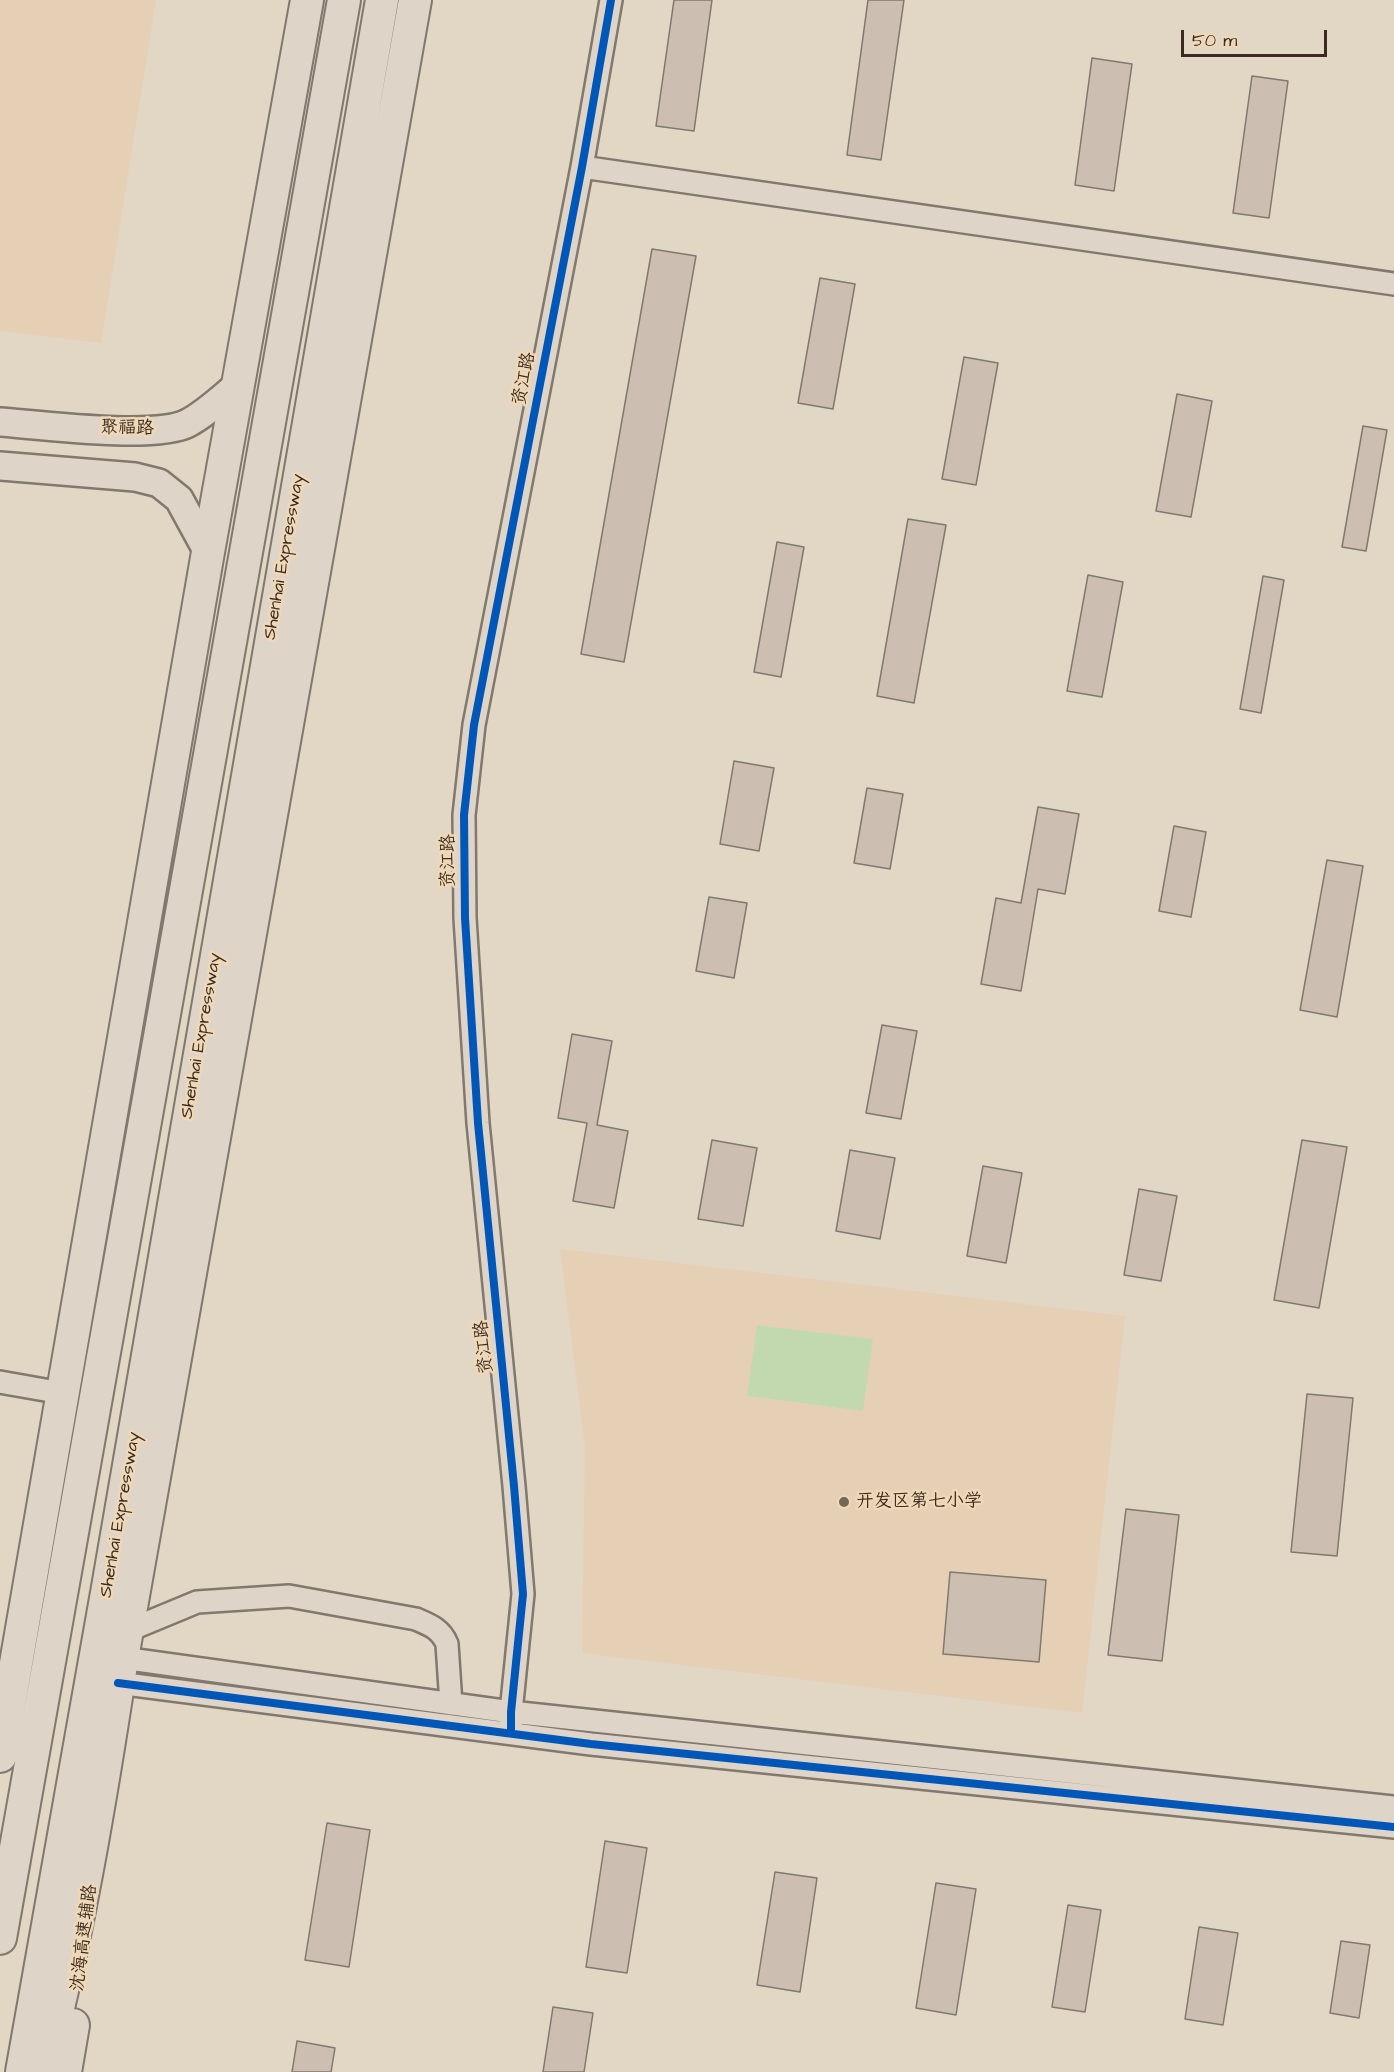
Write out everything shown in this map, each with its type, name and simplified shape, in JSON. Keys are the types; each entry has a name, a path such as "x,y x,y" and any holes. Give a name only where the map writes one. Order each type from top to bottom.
{"highway":[{"path":"0,1756 208,552 307,0"},
{"path":"0,1938 344,0"},
{"name":"Shenhai Expressway","path":"22,2072 382,0"},
{"path":"42,2072 53,2029 99,1804 122,1657 415,0"},
{"name":"沈海高速辅路","path":"65,2072 86,1948 99,1804"}],"main road":[{"name":"聚福路","path":"0,422 114,430 160,430 186,424 209,409 239,384"},
{"path":"0,466 135,477 159,483 179,499 208,552"}],"street":[{"name":"资江路","path":"511,1722 523,1594 478,1123 465,918 464,815 474,725 582,167 611,0"},
{"path":"582,167 1394,284"},
{"path":"0,1382 62,1393"},
{"path":"122,1657 197,1602 290,1596 416,1619 435,1627 443,1635 447,1644 451,1704"},
{"path":"122,1657 451,1704 591,1744 1394,1827"},
{"path":"122,1657 511,1722 1394,1807"}],"shaded area":[{"path":"0,0 156,0 101,343 0,331"},
{"name":"开发区第七小学","path":"560,1249 1125,1316 1082,1713 582,1653 585,1447"}],"green space":[{"path":"757,1325 873,1339 863,1411 747,1396"}],"building":[{"path":"674,0 712,0 694,131 656,126"},
{"path":"868,0 904,0 881,160 847,155"},
{"path":"1092,58 1132,64 1114,191 1075,185"},
{"path":"1252,76 1288,81 1269,218 1233,213"},
{"path":"652,249 696,256 624,662 581,654"},
{"path":"820,278 855,284 833,409 798,403"},
{"path":"964,357 998,363 976,485 942,479"},
{"path":"1177,394 1212,401 1191,517 1156,511"},
{"path":"1363,426 1387,430 1366,551 1342,547"},
{"path":"908,519 946,525 914,703 877,696"},
{"path":"777,542 804,547 781,677 754,672"},
{"path":"1088,575 1123,582 1102,697 1067,691"},
{"path":"1263,576 1284,580 1261,713 1240,709"},
{"path":"734,761 774,768 759,851 720,844"},
{"path":"867,788 903,794 890,869 854,863"},
{"path":"1038,807 1079,814 1065,894 1038,889 1021,991 981,984 996,898 1021,903"},
{"path":"1174,826 1206,832 1191,917 1159,911"},
{"path":"1327,860 1363,866 1337,1017 1300,1010"},
{"path":"709,897 747,903 734,978 696,971"},
{"path":"882,1025 917,1031 901,1119 866,1113"},
{"path":"572,1034 612,1041 597,1125 628,1131 614,1208 573,1201 587,1123 558,1118"},
{"path":"712,1140 757,1148 743,1226 698,1219"},
{"path":"1302,1140 1347,1147 1319,1308 1274,1300"},
{"path":"850,1150 895,1158 880,1239 836,1231"},
{"path":"983,1166 1022,1173 1006,1263 967,1256"},
{"path":"1139,1189 1177,1196 1161,1281 1124,1275"},
{"path":"1307,1394 1353,1398 1337,1556 1291,1552"},
{"path":"1126,1509 1179,1515 1162,1661 1108,1655"},
{"path":"950,1572 1046,1580 1039,1662 943,1654"},
{"path":"327,1823 370,1830 349,1967 305,1960"},
{"path":"605,1841 647,1848 627,1973 586,1967"},
{"path":"775,1872 817,1878 800,1992 757,1985"},
{"path":"936,1883 976,1889 956,2015 916,2008"},
{"path":"1068,1905 1101,1910 1085,2012 1052,2007"},
{"path":"1199,1927 1238,1933 1223,2025 1185,2019"},
{"path":"1341,1941 1370,1945 1359,2018 1330,2013"},
{"path":"553,2007 593,2013 584,2072 543,2072"},
{"path":"297,2041 335,2048 331,2072 292,2072"}],"cycle path":[{"path":"511,1733 511,1712 523,1594 478,1123 465,918 464,815 474,725 582,167 611,0"},
{"path":"118,1683 591,1744 1394,1827"}],"place":[{"name":"开发区第七小学","path":"844,1502"}]}
